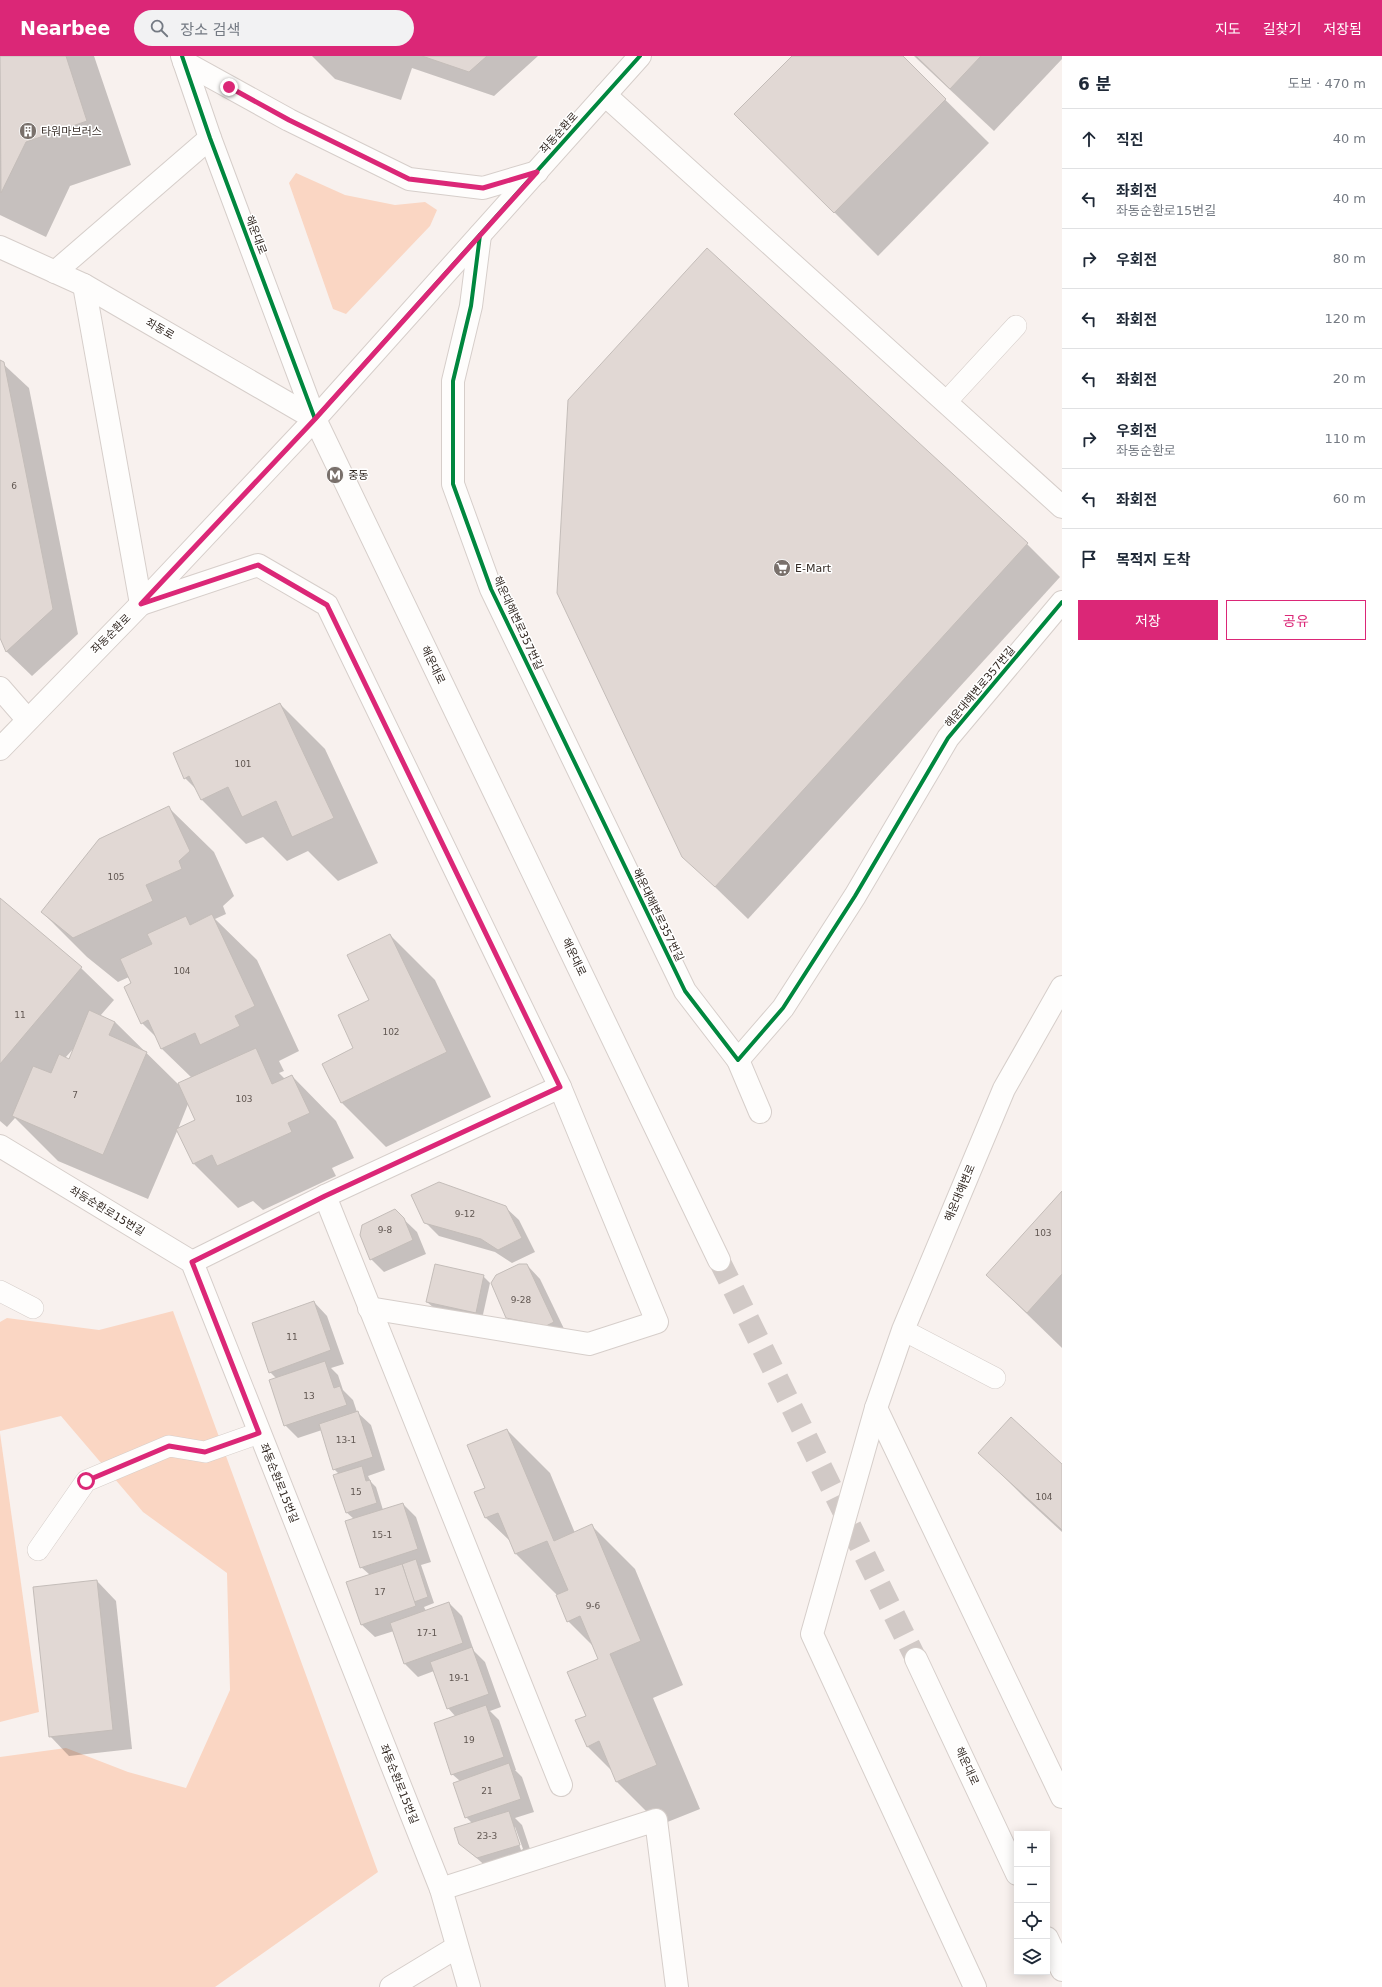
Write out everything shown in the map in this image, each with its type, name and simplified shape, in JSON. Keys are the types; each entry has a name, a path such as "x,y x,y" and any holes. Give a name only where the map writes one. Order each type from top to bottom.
{"street":[{"name":"좌동순환로","path":"0,749 27,719 141,604 315,419 640,56"},
{"path":"183,59 289,120 409,179 483,188 537,172"},
{"name":"해운대로","path":"183,59 210,138 315,419 719,1260"},
{"path":"605,95 1062,507"},
{"path":"55,272 210,138"},
{"name":"해운대해변로357번길","path":"480,235 471,306 453,381 453,484 491,588 685,991 738,1060 783,1008 855,896 948,738 1062,602"},
{"name":"좌동로","path":"0,247 84,285 315,419"},
{"path":"84,285 141,604 258,565 327,605 560,1087 657,1322 590,1344 369,1308"},
{"path":"0,688 27,719"},
{"name":"해운대해변로","path":"975,1987 812,1634 876,1408 903,1330 1004,1089 1062,987"},
{"path":"738,1060 760,1112"},
{"path":"192,1262 325,1196 560,1087"},
{"name":"좌동순환로15번길","path":"0,1146 192,1262 441,1889 469,1987"},
{"path":"325,1196 561,1785"},
{"path":"876,1408 1062,1797"},
{"name":"해운대로","path":"916,1659 1014,1868"},
{"path":"441,1889 656,1820 677,1987"},
{"path":"1047,1939 1062,1970"},
{"path":"392,1987 457,1947"}],"lane":[{"path":"946,402 1016,326"},
{"path":"0,1291 33,1308"},
{"path":"903,1330 995,1378"},
{"path":"38,1550 86,1481 169,1446 205,1452 259,1433"}],"shaded area":[{"path":"296,173 345,195 395,205 425,202 437,210 430,226 346,314 333,309 289,183"},
{"path":"173,1311 378,1872 215,1987 0,1987 0,1757 66,1748 128,1772 186,1788 230,1690 227,1573 143,1512 61,1416 0,1431 0,1322 7,1318 99,1330"},
{"path":"0,1433 39,1712 0,1722"}],"building":[{"name":"타워마브러스","path":"0,56 66,56 87,121 26,142 1,193"},
{"path":"422,56 487,56 469,72"},
{"path":"792,56 903,56 946,99 834,213 734,114"},
{"path":"916,56 981,56 950,89"},
{"name":"E-Mart","path":"707,248 1028,543 715,887 682,857 557,593 568,400"},
{"path":"0,360 4,362 53,609 6,652 0,638"},
{"path":"280,703 334,818 292,837 276,801 242,817 228,787 201,800 189,776 184,779 173,753"},
{"path":"169,806 190,851 179,861 182,869 146,885 153,901 73,938 41,912 99,839"},
{"path":"0,898 82,967 0,1064"},
{"path":"212,914 255,1006 235,1016 240,1026 200,1045 195,1033 161,1049 148,1020 141,1024 124,987 131,983 120,959 152,944 147,934 186,916 190,925"},
{"path":"390,934 447,1052 341,1103 322,1064 353,1048 338,1015 369,1000 347,955"},
{"path":"89,1010 115,1022 109,1035 147,1052 103,1155 12,1116 33,1066 51,1073 59,1054 69,1059"},
{"path":"256,1048 272,1084 292,1075 310,1113 288,1123 292,1132 217,1166 212,1155 193,1164 176,1129 195,1120 178,1083"},
{"path":"439,1182 506,1206 522,1238 498,1250 481,1239 424,1223 411,1195"},
{"path":"1062,1191 1062,1274 1027,1313 986,1275"},
{"path":"395,1209 404,1218 413,1240 370,1260 360,1235 362,1225"},
{"path":"435,1264 484,1275 476,1313 426,1302"},
{"path":"519,1264 527,1264 554,1322 546,1326 506,1318 491,1283 496,1275"},
{"path":"314,1301 331,1350 269,1373 252,1323"},
{"path":"325,1361 334,1388 340,1386 347,1405 284,1426 269,1380"},
{"path":"358,1411 373,1457 333,1470 319,1424"},
{"path":"1011,1417 1062,1464 1062,1530 978,1453"},
{"path":"507,1429 554,1541 592,1524 641,1641 610,1654 657,1765 616,1782 599,1741 587,1747 575,1720 586,1716 567,1672 598,1659 580,1616 567,1622 556,1595 568,1590 547,1541 515,1554 498,1513 485,1518 474,1492 485,1488 467,1445"},
{"path":"362,1466 366,1481 370,1480 377,1503 346,1513 333,1475"},
{"path":"403,1503 418,1549 360,1568 345,1521"},
{"path":"416,1559 428,1597 414,1602 402,1564"},
{"path":"402,1564 416,1606 361,1625 346,1582"},
{"path":"97,1580 113,1730 49,1737 33,1587"},
{"path":"449,1602 463,1643 404,1664 390,1623"},
{"path":"472,1647 489,1694 447,1709 430,1662"},
{"path":"486,1705 504,1757 451,1775 434,1723"},
{"path":"509,1763 521,1799 465,1818 453,1783"},
{"path":"509,1811 520,1845 477,1858 459,1844 454,1828"}],"tunnel":[{"path":"719,1260 916,1659"}],"cycle path":[{"path":"182,56 210,138 315,419 640,56"},
{"path":"480,235 471,306 453,381 453,484 491,589 685,991 738,1060 783,1008 855,896 948,738 1062,602"}],"place":[{"name":"타워마브러스","path":"28,131"},
{"name":"중동","path":"335,475"},
{"name":"E-Mart","path":"782,568"}],"route":[{"path":"86,1481 169,1446 205,1452 259,1433 192,1262 325,1196 560,1087 327,605 258,565 141,604 315,419 537,172 483,188 409,179 289,120 229,87"}]}
